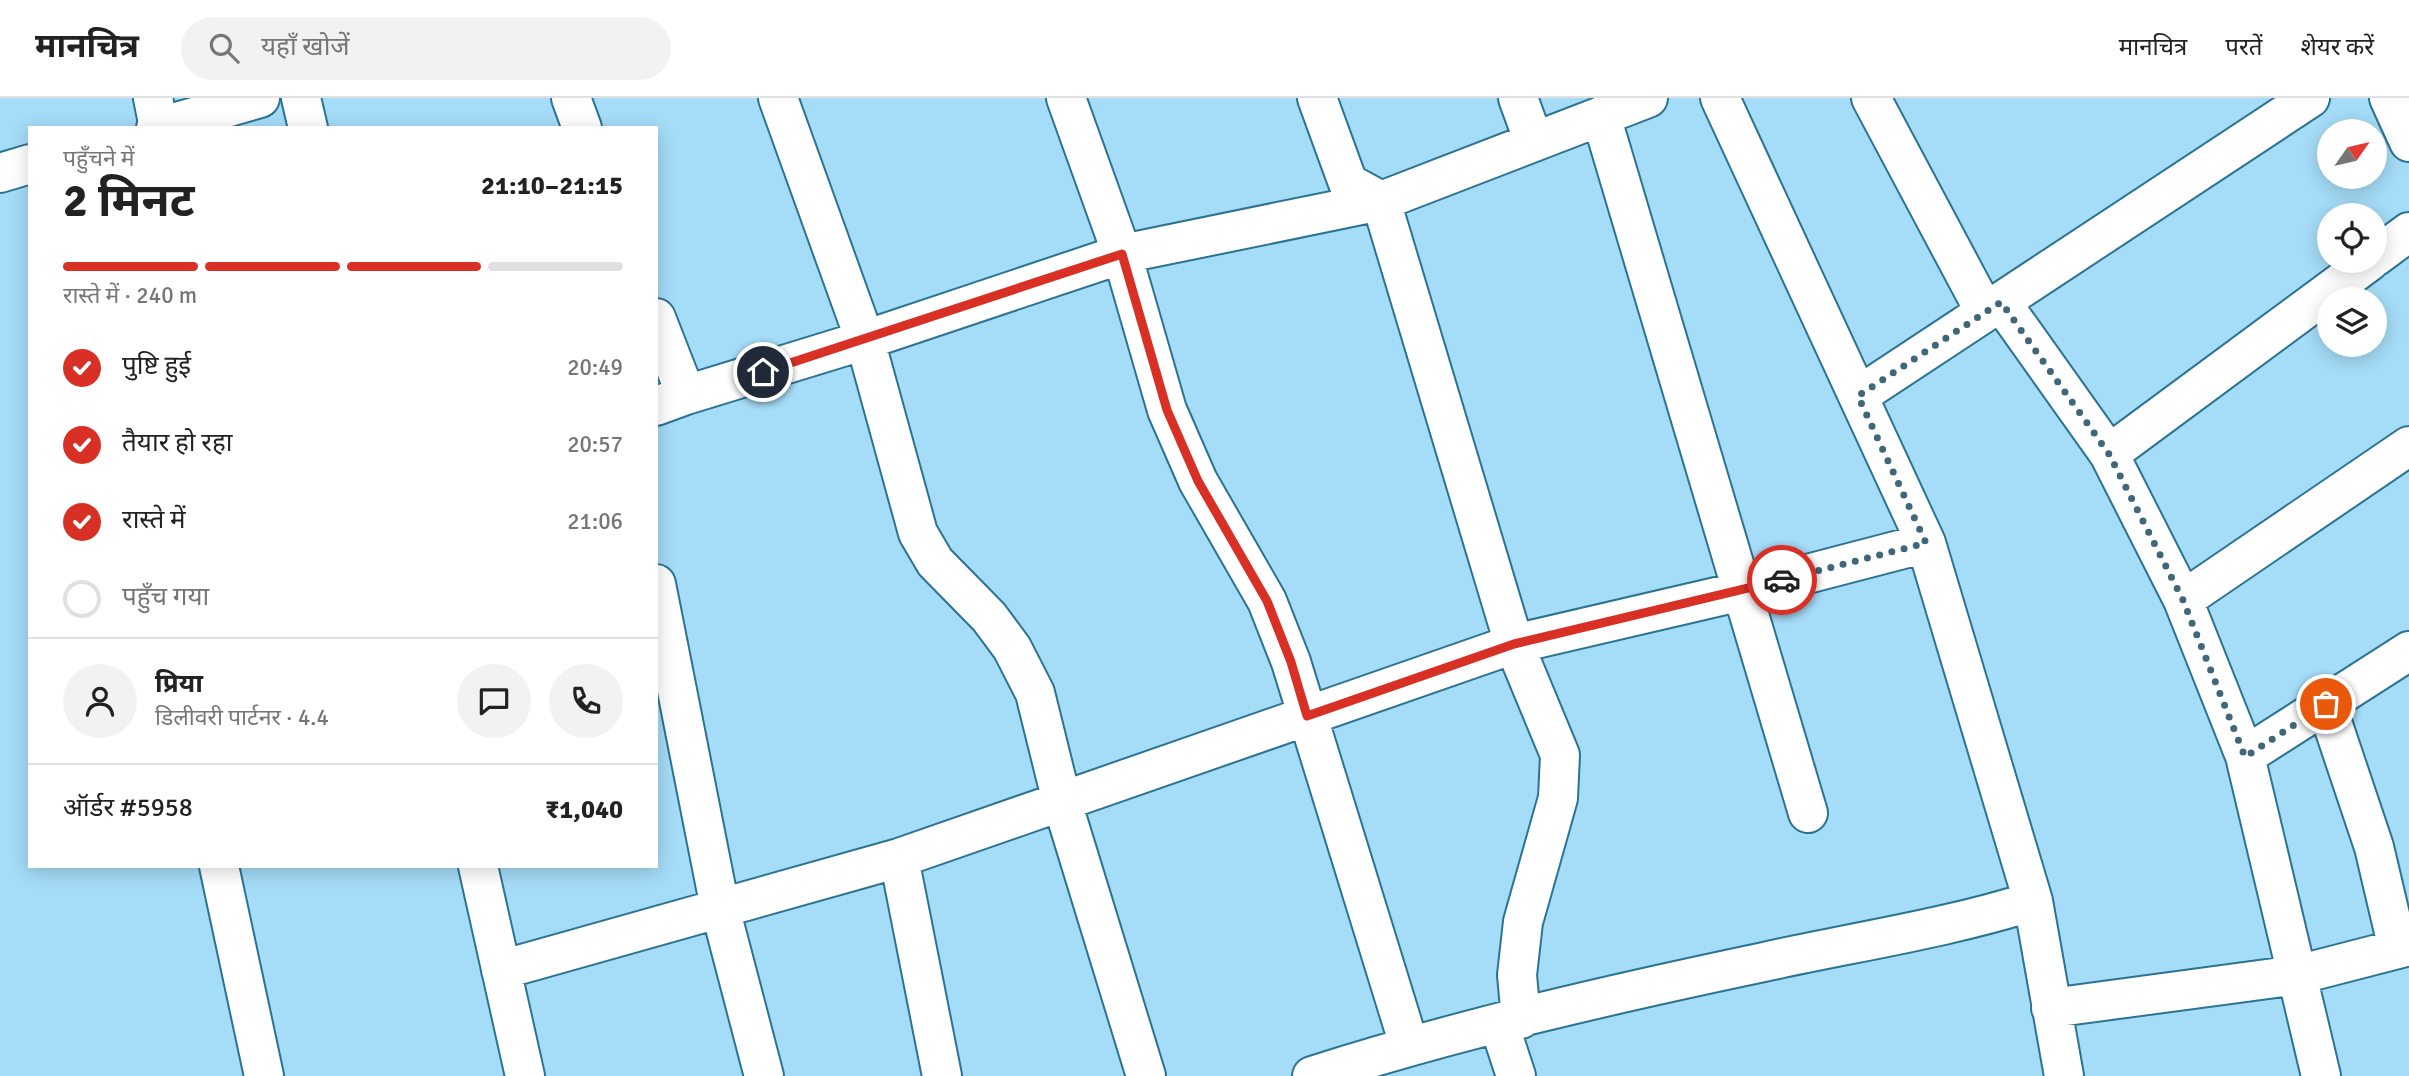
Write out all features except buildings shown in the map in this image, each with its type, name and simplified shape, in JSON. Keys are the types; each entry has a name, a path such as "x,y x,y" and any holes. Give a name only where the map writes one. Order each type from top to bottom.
{"street":[{"path":"153,98 158,126"},
{"path":"162,126 260,98"},
{"path":"302,98 308,126"},
{"path":"571,98 581,126"},
{"path":"778,98 865,340 918,533 936,562 989,617 1012,648 1035,692 1062,802 1146,1076"},
{"path":"1066,98 1122,254 1167,410 1198,481 1267,601 1291,662 1409,1045"},
{"path":"1317,98 1348,183 1381,201 1514,644 1560,755 1558,799 1524,922 1510,1021 1516,1076"},
{"path":"1518,98 1534,142"},
{"path":"658,329 671,400 865,340 1122,254 1381,201 1648,98"},
{"path":"1720,98 1926,543 2033,901 2064,1076"},
{"path":"1871,98 1993,307 2109,454 2183,600 2245,757 2321,1076"},
{"path":"1858,396 2310,98"},
{"path":"2389,98 2409,142"},
{"path":"1601,116 1808,813"},
{"path":"0,173 28,165"},
{"path":"2387,248 2409,232"},
{"path":"2109,454 2354,273"},
{"path":"2183,600 2409,446"},
{"path":"501,970 899,858 1514,644 1742,591 1926,543"},
{"path":"658,594 720,908 764,1076"},
{"path":"2245,757 2409,651"},
{"path":"2051,1008 2297,975 2404,947 2326,704"},
{"path":"899,858 942,1076"},
{"path":"219,868 264,1076"},
{"path":"478,868 526,1076"},
{"path":"1312,1076 1409,1045 1764,962 1975,919 2033,901"}],"way so far":[{"path":"1782,580 1926,543 1858,396 2001,302 2109,454 2183,600 2245,757 2326,704"}],"route":[{"path":"763,372 1122,254 1167,410 1198,481 1267,601 1291,662 1307,716 1514,644 1782,580"}]}
